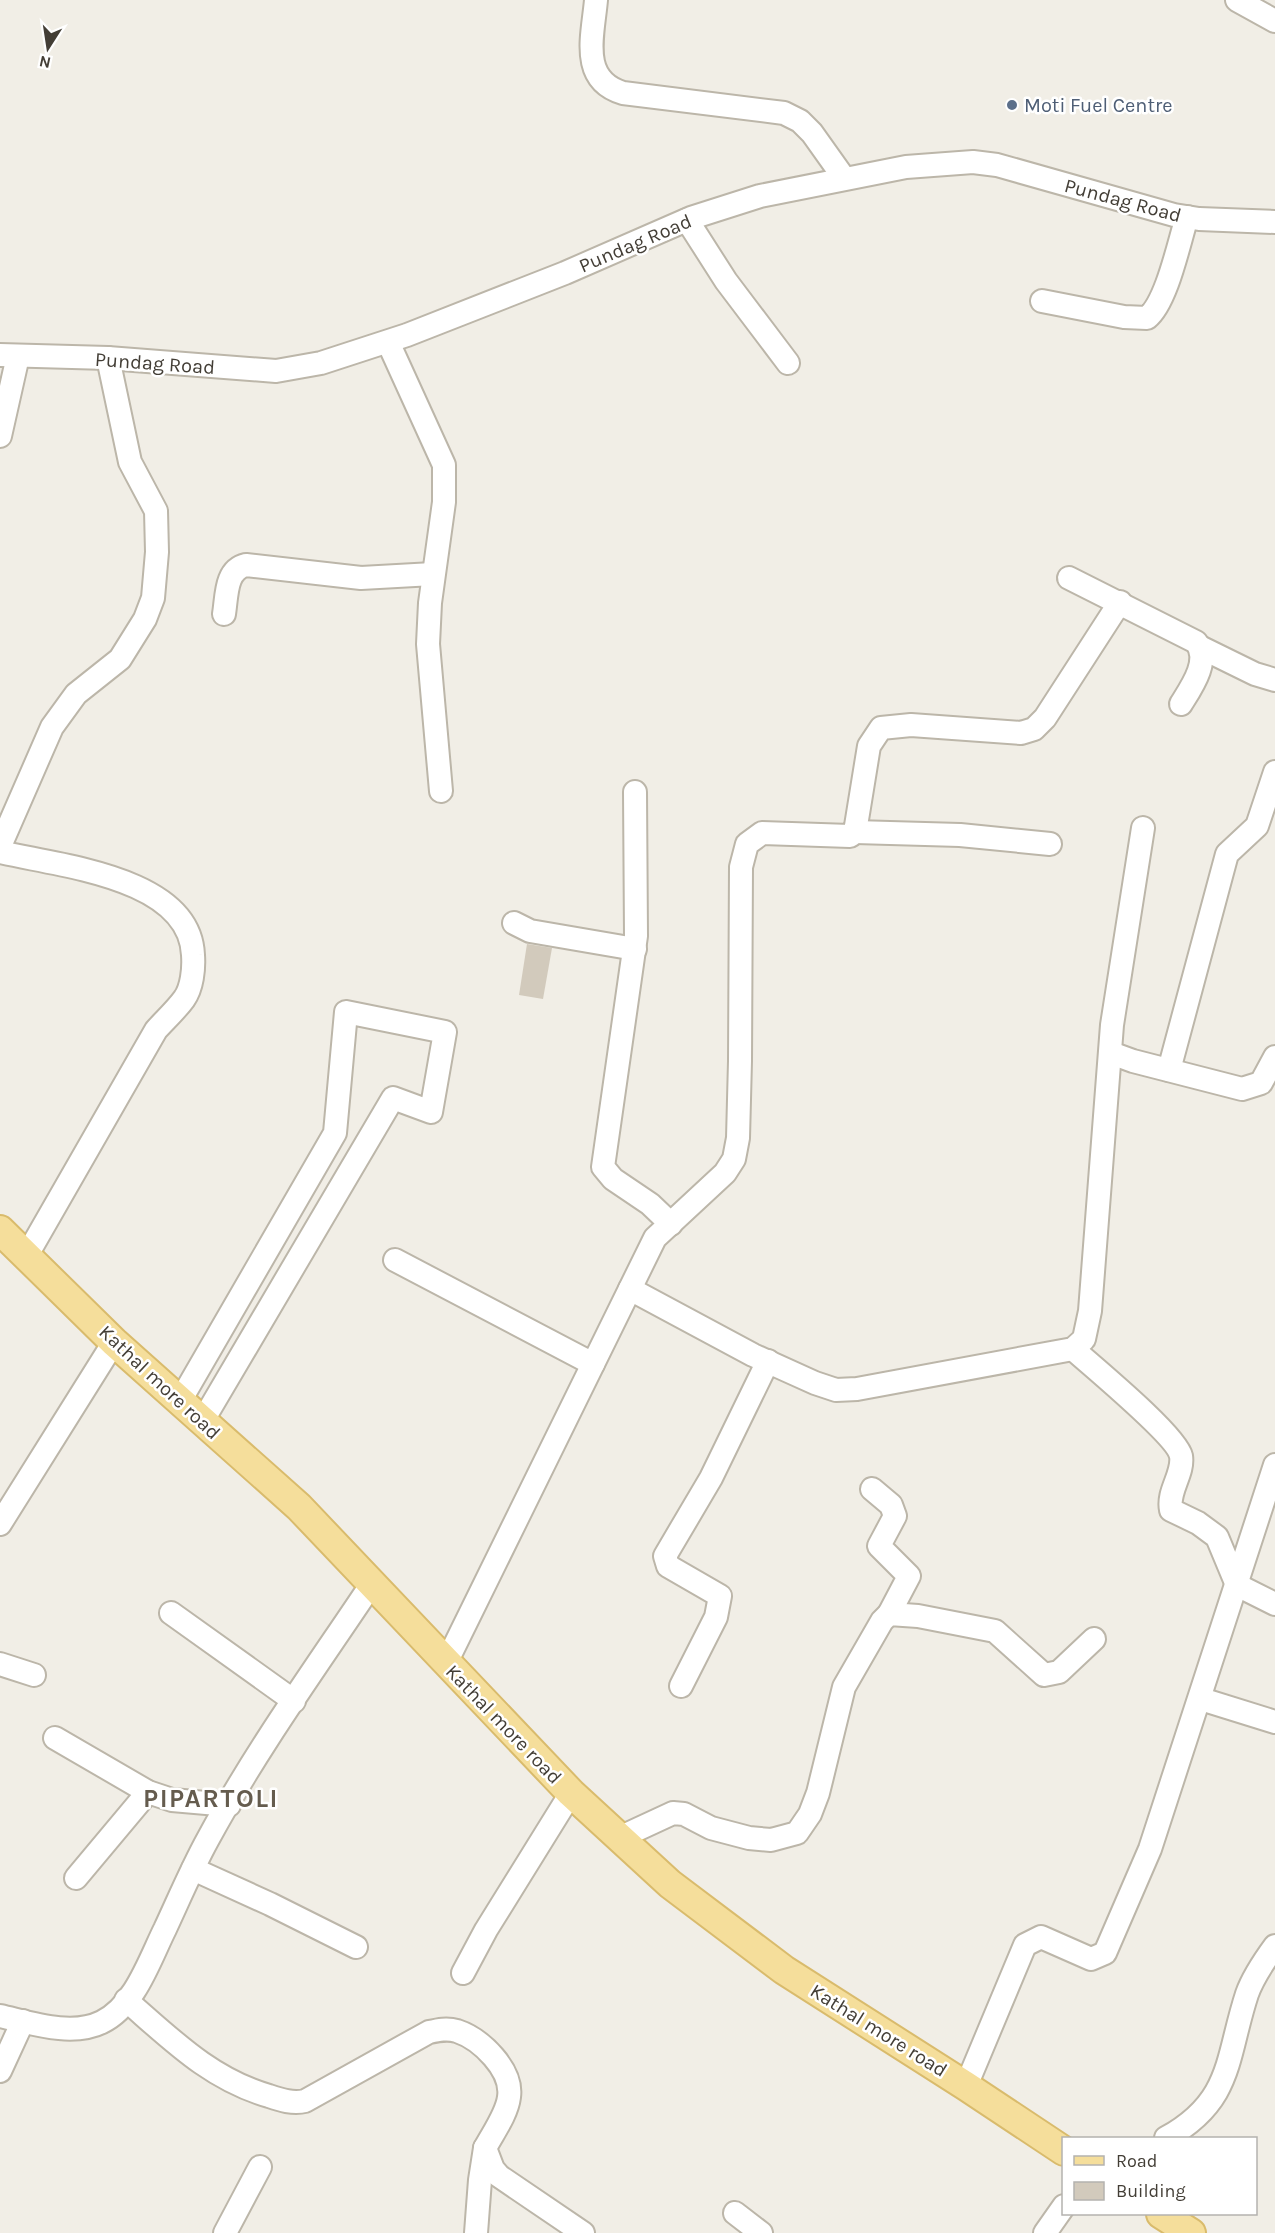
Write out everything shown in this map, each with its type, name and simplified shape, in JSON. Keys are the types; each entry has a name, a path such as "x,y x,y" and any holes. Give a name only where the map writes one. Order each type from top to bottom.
{"main road":[{"name":"Kathal more road","path":"0,1230 114,1342 299,1507 572,1793 670,1884 784,1970 966,2085 1062,2150"},
{"path":"1163,2215 1191,2233"}],"street":[{"path":"596,0 590,52 596,74 606,85 623,93 760,109 793,116 812,133 844,178"},
{"path":"1237,0 1275,21"},
{"name":"Pundag Road","path":"9,356 108,358 276,370 321,363 388,342 564,273 687,220 760,196 844,178 933,165 973,162 998,165 1187,217 1275,222"},
{"path":"1042,301 1124,318 1147,318 1156,308 1164,290 1187,217"},
{"path":"687,220 726,281 788,363"},
{"path":"388,342 444,465 444,502 433,574 428,644 441,791"},
{"path":"0,436 9,356"},
{"path":"0,846 52,727 76,694 120,659 145,619 153,598 158,552 156,511 130,462 108,358"},
{"path":"224,615 231,574 235,568 246,565 361,578 433,574"},
{"path":"1069,578 1189,637 1200,647 1256,674 1275,680"},
{"path":"855,832 869,746 878,730 890,725 1021,733 1034,729 1045,718 1120,602"},
{"path":"1181,704 1197,679 1200,647"},
{"path":"1169,1070 1227,854 1257,826 1275,772"},
{"path":"635,792 635,949 603,1167 613,1179 650,1204 671,1224"},
{"path":"630,1289 768,1361 836,1390 857,1389 1073,1349 1084,1339 1092,1300 1111,1053 1143,828"},
{"path":"446,1663 655,1238 725,1173 734,1159 738,1138 740,1061 741,867 747,844 753,837 762,833 850,836 855,832 960,835 1050,844"},
{"path":"0,852 124,880 145,889 166,903 177,915 188,929 193,943 193,970 184,999 156,1030 27,1255"},
{"path":"514,923 530,932 635,949"},
{"path":"180,1401 335,1132 346,1012 445,1032 431,1112 393,1098 202,1422"},
{"path":"1111,1053 1242,1089 1252,1088 1267,1075 1275,1057"},
{"path":"395,1260 593,1364"},
{"path":"0,1524 114,1342"},
{"path":"1073,1349 1174,1443 1181,1458 1171,1497 1171,1510 1198,1523 1217,1537 1237,1585 1275,1604"},
{"path":"681,1686 716,1617 720,1596 668,1566 665,1556 711,1479 768,1361"},
{"path":"966,2085 1025,1945 1041,1937 1091,1959 1105,1953 1150,1849 1201,1699 1275,1465"},
{"path":"619,1838 673,1813 684,1814 711,1828 749,1838 771,1840 797,1833 810,1814 818,1793 844,1687 882,1621 889,1614 909,1576 879,1546 896,1516 891,1505 872,1489"},
{"path":"0,2016 23,2022 78,2029 102,2022 117,2012 144,1973 193,1869 229,1805 294,1701 373,1582"},
{"path":"171,1613 294,1701"},
{"path":"889,1614 908,1615 995,1631 1044,1675 1059,1672 1094,1639"},
{"path":"0,1664 33,1675"},
{"path":"1201,1699 1275,1722"},
{"path":"55,1738 148,1792 172,1800 229,1805"},
{"path":"76,1878 148,1792"},
{"path":"463,1974 486,1930 572,1793"},
{"path":"193,1869 356,1947"},
{"path":"1170,2137 1187,2127 1209,2104 1224,2079 1247,1994 1257,1972 1275,1946"},
{"path":"126,2000 178,2046 223,2079 253,2091 296,2102 305,2101 429,2032 441,2029 458,2031 494,2058 508,2084 510,2097 485,2148 476,2233"},
{"path":"0,2071 23,2022"},
{"path":"485,2148 493,2169 500,2176 583,2233"},
{"path":"225,2233 260,2167"},
{"path":"1045,2233 1062,2209"},
{"path":"735,2213 761,2233"}],"building":[{"path":"527,944 552,948 543,999 519,995"}],"place":[{"name":"Moti Fuel Centre","path":"1012,105"}],"district":[{"name":"PIPARTOLI","path":"211,1798"}]}
